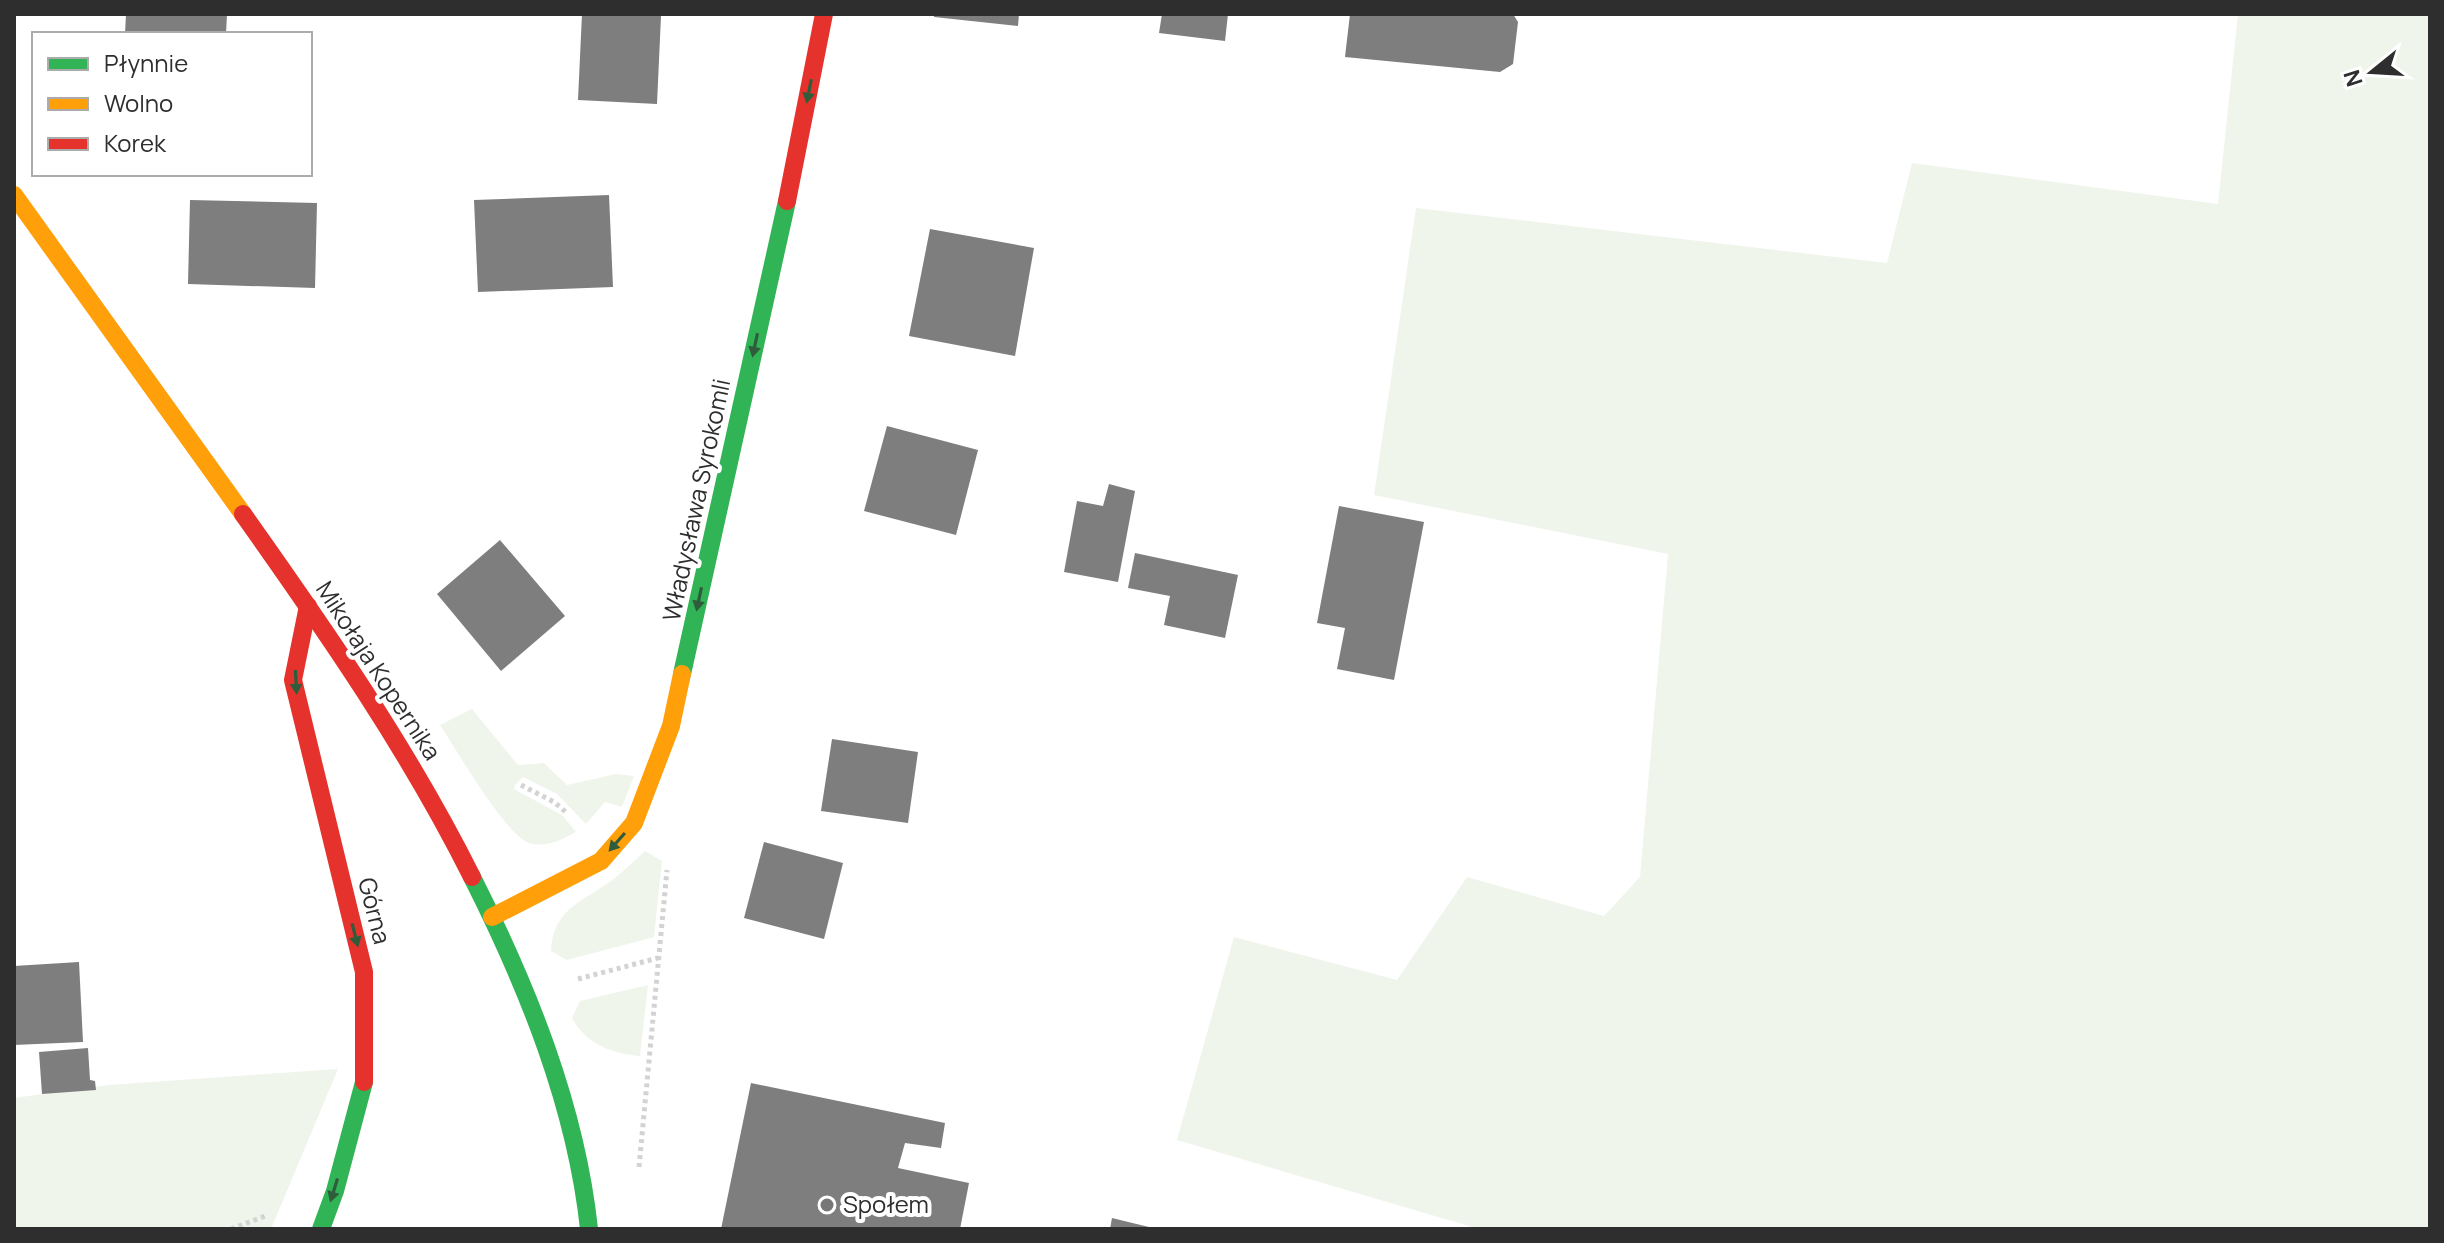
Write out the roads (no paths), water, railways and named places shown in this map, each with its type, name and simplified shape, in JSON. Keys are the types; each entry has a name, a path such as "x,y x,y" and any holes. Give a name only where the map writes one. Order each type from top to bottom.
{"street":[{"name":"Władysława Syrokomli","path":"492,917 601,861 634,823 671,726 793,174 824,14"},
{"name":"Mikołaja Kopernika","path":"14,195 308,606 422,780 492,917 534,1012 569,1124 589,1229"},
{"name":"Górna","path":"308,606 293,680 364,972 364,1080 335,1191 321,1229"}],"place":[{"name":"Społem","path":"827,1205"}]}
